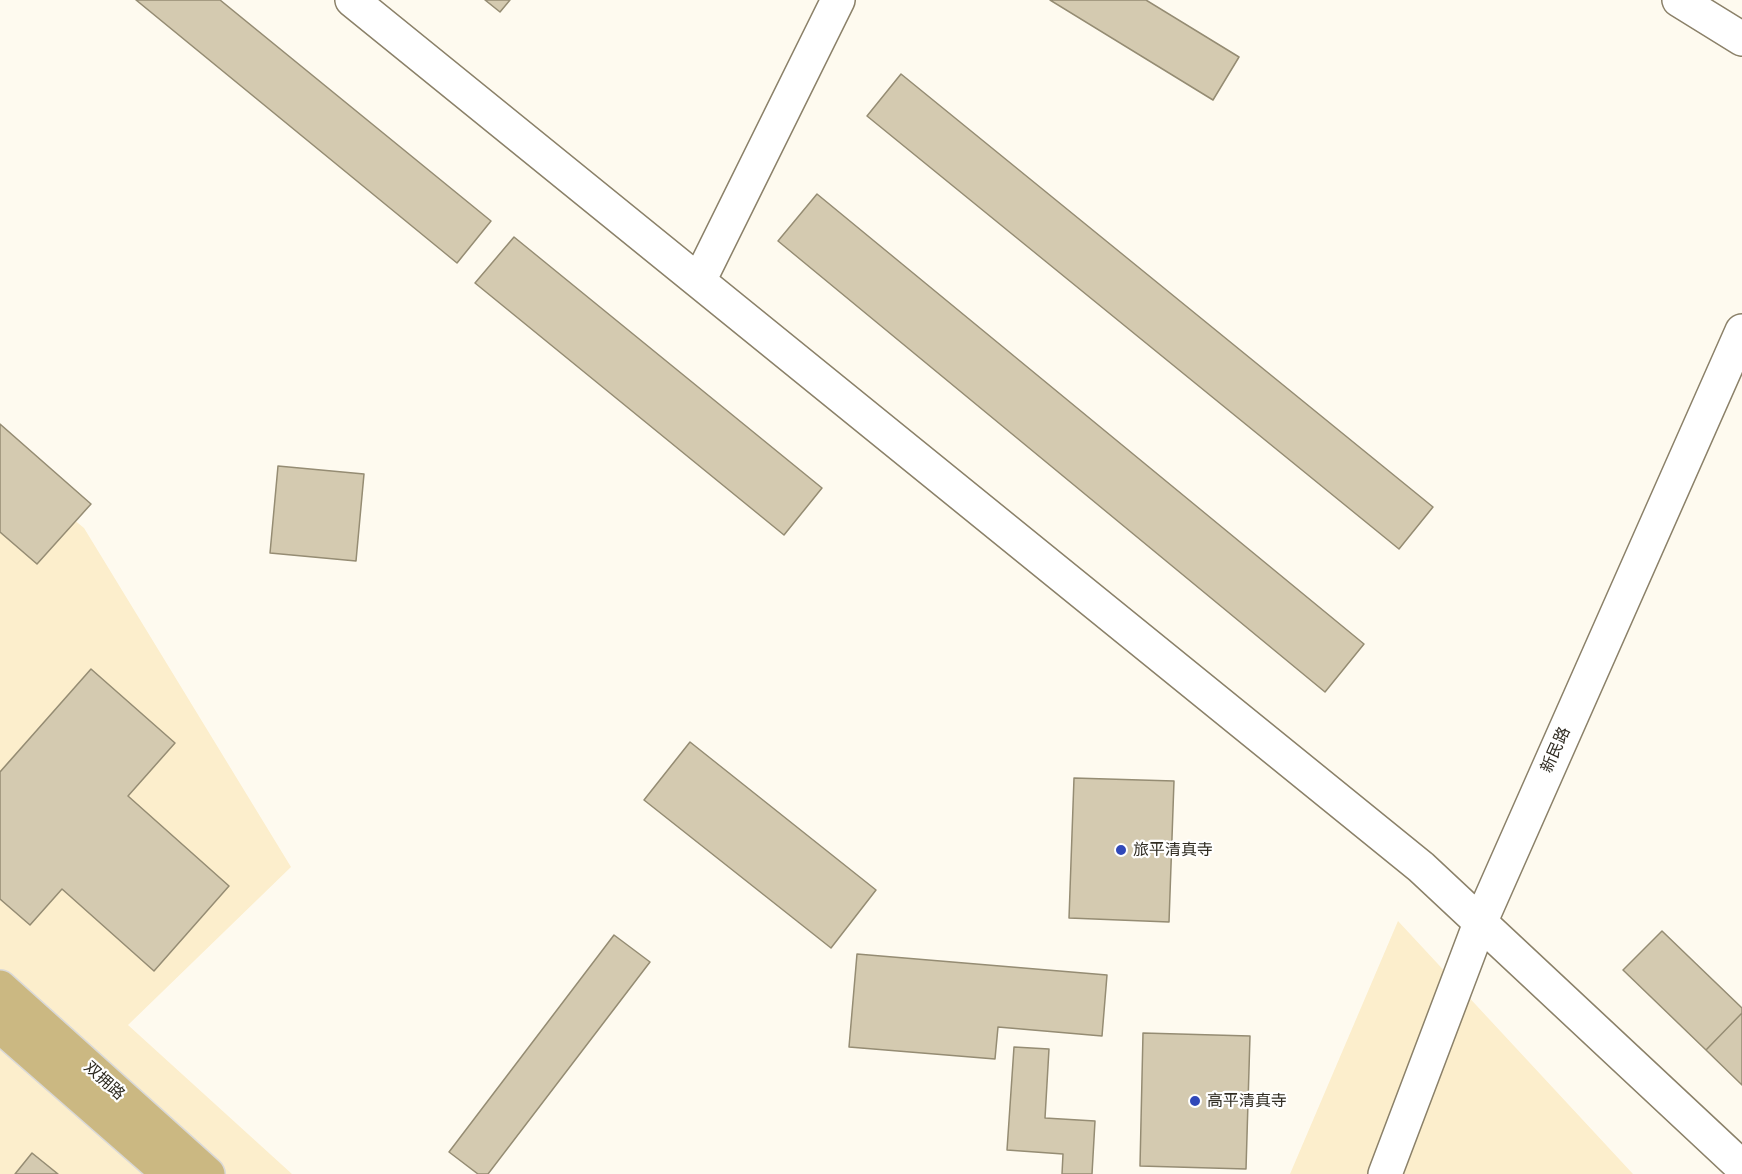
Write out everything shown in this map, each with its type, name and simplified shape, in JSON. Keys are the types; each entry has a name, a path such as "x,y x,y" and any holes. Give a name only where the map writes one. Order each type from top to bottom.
{"main road":[{"name":"双拥路","path":"0,987 208,1174"},
{"name":"双拥路","path":"0,1026 169,1174"}],"street":[{"path":"352,0 1421,867 1742,1167"},
{"path":"699,281 838,0"},
{"path":"1679,0 1742,39"},
{"name":"新民路","path":"1385,1174 1480,922 1742,331"}],"shaded area":[{"path":"0,459 84,528 291,867 128,1025 292,1174 0,1174"},
{"path":"1398,921 1633,1174 1290,1174"}],"building":[{"path":"136,0 220,0 491,221 457,263"},
{"path":"485,0 510,0 500,12"},
{"path":"1050,0 1146,0 1239,57 1213,100"},
{"path":"901,74 1433,507 1399,549 867,116"},
{"path":"817,194 1364,644 1325,692 778,241"},
{"path":"514,237 822,488 784,535 475,283"},
{"path":"0,424 91,504 37,564 0,532"},
{"path":"278,466 364,474 356,561 270,553"},
{"path":"91,669 175,743 128,796 229,886 154,971 62,889 30,925 0,899 0,772"},
{"path":"690,742 876,890 831,948 644,800"},
{"name":"旅平清真寺","path":"1074,778 1174,781 1169,922 1069,918"},
{"path":"1662,931 1742,1008 1742,1013 1706,1050 1623,970"},
{"path":"614,935 650,962 488,1174 478,1174 449,1152"},
{"path":"857,954 1107,975 1102,1036 998,1027 995,1059 849,1047"},
{"path":"1742,1013 1742,1085 1706,1050"},
{"name":"高平清真寺","path":"1143,1033 1250,1036 1246,1169 1140,1166"},
{"path":"1014,1047 1049,1049 1045,1118 1095,1121 1092,1174 1062,1174 1063,1154 1007,1150"},
{"path":"32,1153 58,1174 15,1174"}],"place":[{"name":"旅平清真寺","path":"1121,850"},
{"name":"高平清真寺","path":"1195,1101"}]}
